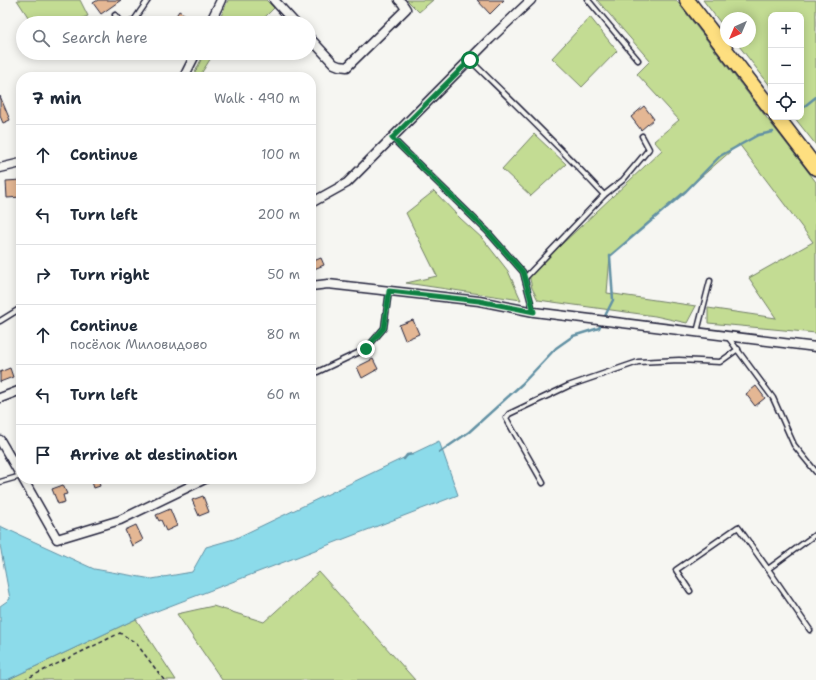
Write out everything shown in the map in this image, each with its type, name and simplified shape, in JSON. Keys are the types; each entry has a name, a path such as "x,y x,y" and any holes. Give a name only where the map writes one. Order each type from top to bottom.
{"highway":[{"path":"687,0 768,104"},
{"path":"779,120 816,168"}],"street":[{"path":"213,16 221,0"},
{"path":"274,0 289,16"},
{"path":"316,45 334,64 347,67 406,9 399,0"},
{"path":"316,200 347,183 490,39 531,0"},
{"path":"186,72 192,60"},
{"path":"0,168 16,164"},
{"path":"316,285 328,284 479,301 534,312 816,347"},
{"path":"0,398 16,392"},
{"path":"0,440 16,467"},
{"path":"25,484 57,538 120,520 195,484"}],"lane":[{"path":"138,16 148,0"},
{"path":"588,0 638,60"},
{"path":"470,60 534,122 604,195"},
{"path":"524,278 604,195 623,180 649,149 642,136"},
{"path":"392,138 487,231 523,272 534,312"},
{"path":"696,332 710,281"},
{"path":"316,373 366,349 384,328 389,291"},
{"path":"0,320 16,311"},
{"path":"728,336 773,398 794,445 816,472"},
{"path":"543,483 506,418 509,414 568,386 638,362 679,360 720,362 738,349"},
{"path":"0,482 16,477"},
{"path":"690,591 676,570 738,527 810,630"},
{"path":"768,569 816,534"}],"path":[{"path":"24,680 120,633 136,643 164,680"}],"green space":[{"path":"17,0 80,0 88,16 27,16"},
{"path":"228,0 266,0 274,8 266,16 221,16"},
{"path":"407,0 433,0 419,12"},
{"path":"597,0 676,0 816,182 816,333 708,323 708,308 776,318 749,278 813,242 739,144 610,256 607,293 696,306 687,323 655,316 538,300 532,288 529,275 662,150 654,141 679,120 637,74 650,61"},
{"path":"703,0 816,0 816,145 796,120 804,120 804,12 768,12 768,83 741,48 756,48 756,12 720,12 720,22"},
{"path":"590,17 617,51 582,87 552,58"},
{"path":"201,60 210,60 202,72 195,72"},
{"path":"534,134 566,164 531,196 502,169"},
{"path":"434,191 483,239 508,271 521,300 406,283 437,276 406,213"},
{"path":"319,572 415,680 222,680 177,614 213,606 264,622"},
{"path":"136,619 176,680 7,680"}],"water":[{"path":"439,441 458,495 136,619 7,680 0,680 0,606 10,599 0,545 0,526 94,569 152,579 192,572 206,547 234,539"}],"building":[{"path":"98,0 121,0 101,14 93,3"},
{"path":"477,0 504,0 490,14"},
{"path":"179,11 187,16 176,16"},
{"path":"0,96 10,120 3,123 0,116"},
{"path":"644,106 654,119 641,130 631,117"},
{"path":"16,180 16,197 7,198 6,181"},
{"path":"321,258 324,265 316,268 316,260"},
{"path":"413,320 419,334 405,340 399,325"},
{"path":"373,359 378,369 362,378 357,367"},
{"path":"10,368 13,377 0,382 0,372"},
{"path":"756,386 765,398 755,406 746,394"},
{"path":"93,484 99,484 100,486 94,488"},
{"path":"63,485 67,494 63,495 65,502 58,504 52,489"},
{"path":"203,496 209,512 199,516 192,500"},
{"path":"170,509 177,526 166,531 161,520 159,521 156,515"},
{"path":"136,525 143,540 132,546 125,530"}],"waterway":[{"path":"804,107 816,97"},
{"path":"440,452 469,432 522,384 556,348 573,336 599,328 613,300 610,256 686,191 720,156 758,135 773,132"},
{"path":"404,459 407,455 413,454"}],"route":[{"path":"366,349 384,328 389,291 479,301 534,312 523,272 487,231 392,138 470,60"}]}
